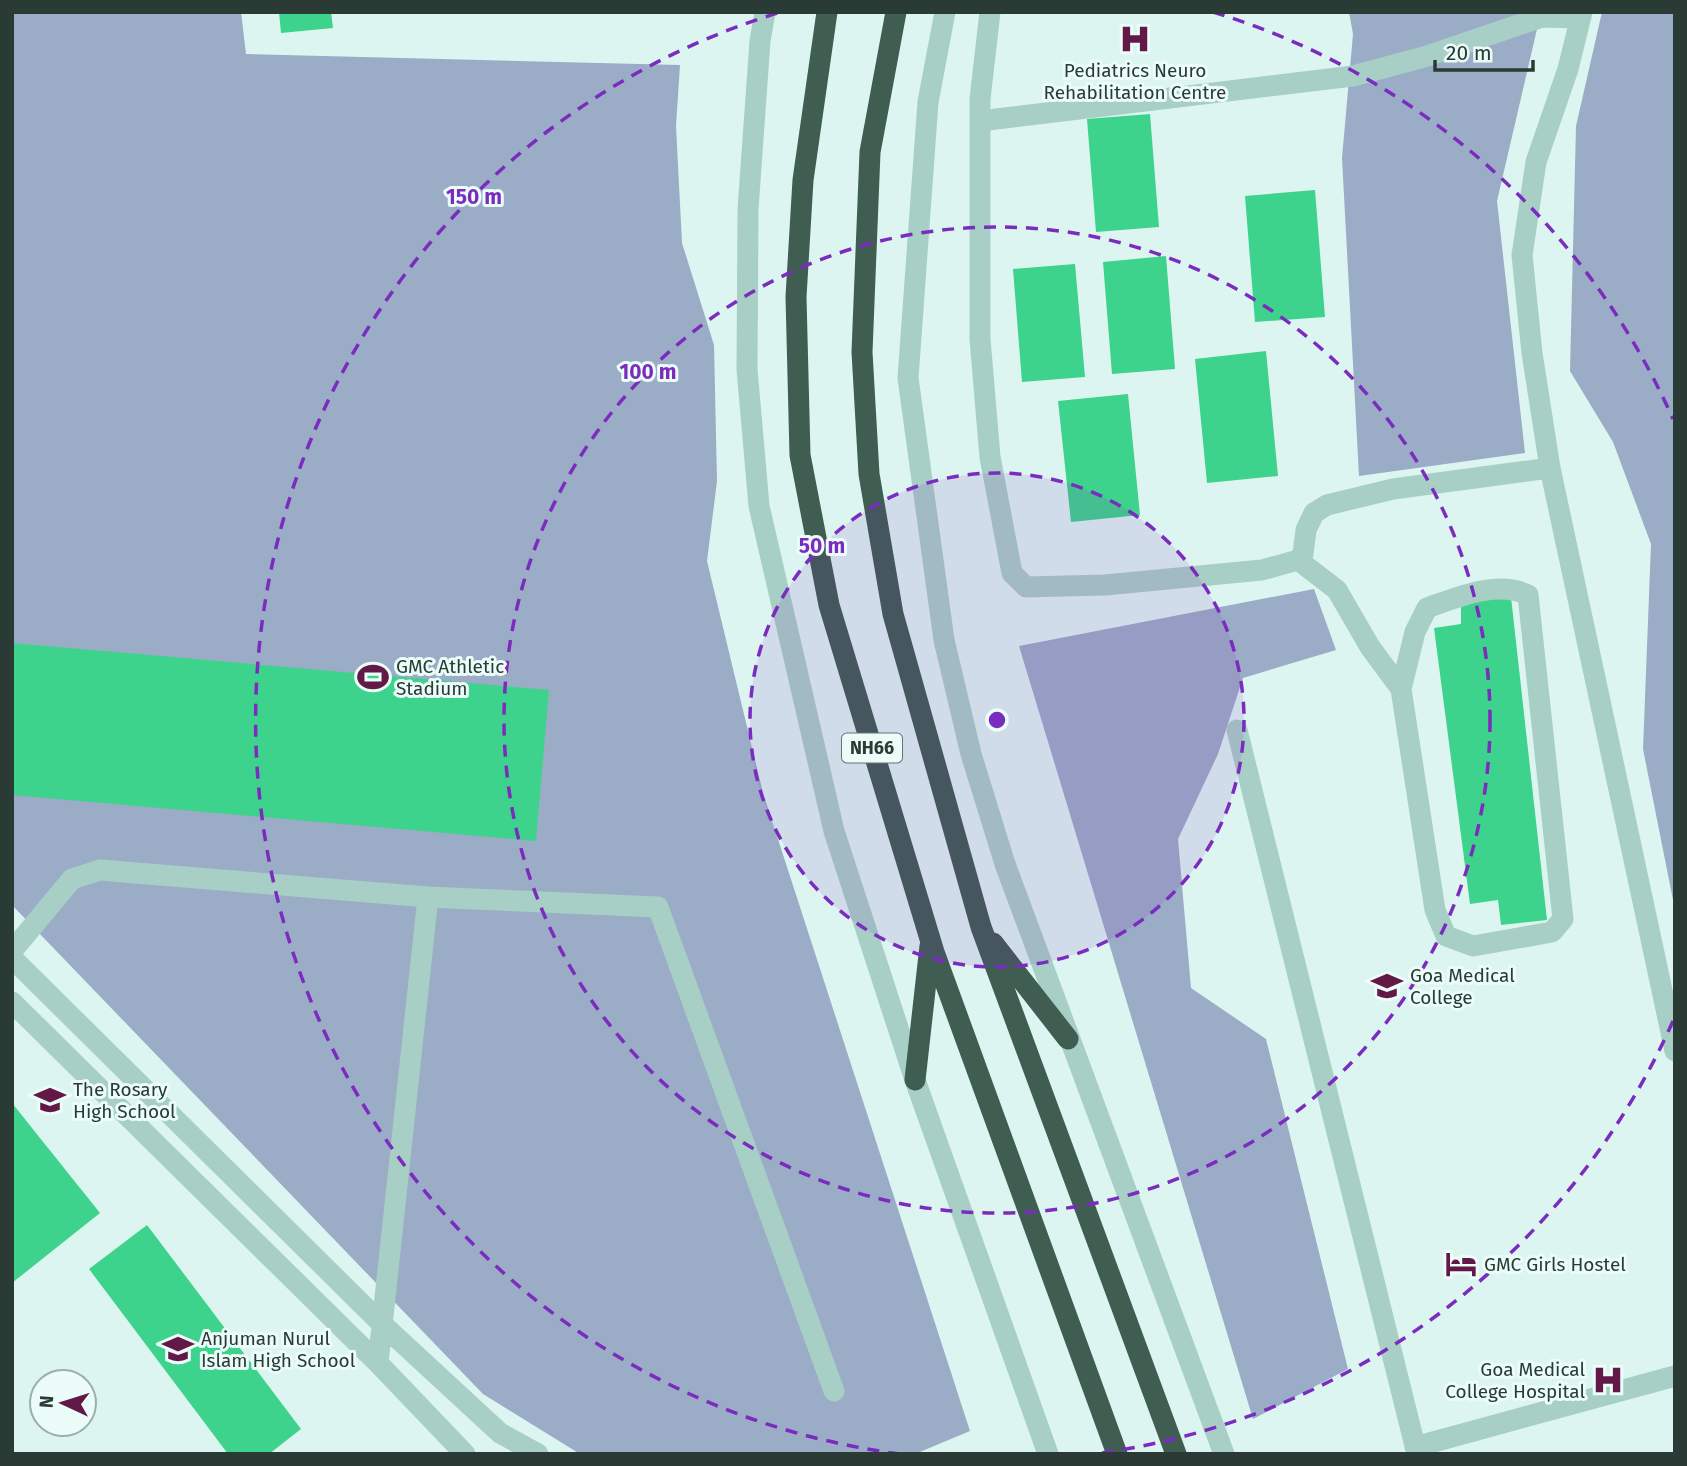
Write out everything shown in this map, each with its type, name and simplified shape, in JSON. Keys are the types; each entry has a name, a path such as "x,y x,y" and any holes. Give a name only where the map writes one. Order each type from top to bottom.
{"highway":[{"name":"NH66","path":"827,12 802,192 796,297 800,455 829,605 930,939 1117,1454"},
{"name":"NH66","path":"896,12 870,152 862,352 869,474 893,614 981,928 1176,1454"},
{"path":"981,928 1068,1039"},
{"path":"915,1080 930,939"}],"street":[{"path":"765,12 760,41 748,209 747,369 759,506 834,831 915,1080 1048,1454"},
{"path":"945,12 928,102 908,379 944,640 1005,864 1224,1454"},
{"path":"990,12 980,99 981,340 990,457 1012,573 1026,587 1211,577 1262,570 1298,560 1303,554 1306,530 1314,513 1327,505 1393,489 1550,468"},
{"path":"980,121 1353,76 1424,57 1542,17 1581,15 1568,68 1536,162 1522,255 1532,353 1550,468 1669,1003 1675,1051"},
{"path":"1298,560 1337,590 1370,648 1401,689 1435,910 1446,936 1473,946 1552,932 1563,919 1528,595 1514,589 1466,594 1427,608 1415,632 1401,689"},
{"path":"1237,730 1409,1413 1416,1450 1675,1376"},
{"path":"12,951 72,879 100,870 428,897 658,908 834,1391"},
{"path":"378,1363 428,897"},
{"path":"12,958 382,1324 500,1433 538,1454"},
{"path":"12,1002 378,1363 465,1454"}],"shaded area":[{"name":"GMC Athletic Stadium","path":"12,12 241,12 246,54 680,65 676,126 682,243 714,345 717,481 707,561 763,793 970,1431 915,1454 580,1454 483,1394 12,905"},
{"path":"1349,12 1541,12 1497,201 1525,453 1359,476 1342,158 1353,34"},
{"path":"1602,12 1675,12 1675,910 1643,749 1651,544 1613,442 1570,371 1576,126"},
{"path":"1314,589 1336,650 1243,678 1218,754 1178,839 1191,988 1266,1039 1348,1369 1253,1419 1019,646"}],"building":[{"path":"279,12 331,12 333,28 281,33"},
{"path":"1150,114 1159,227 1096,232 1087,119"},
{"path":"1315,190 1325,317 1255,322 1245,196"},
{"path":"1166,256 1175,369 1112,374 1103,262"},
{"path":"1075,264 1085,377 1022,382 1013,269"},
{"path":"1266,351 1278,476 1207,483 1195,359"},
{"path":"1128,394 1140,515 1071,522 1058,401"},
{"path":"1511,597 1547,920 1501,925 1498,900 1470,904 1434,628 1461,624 1461,601"},
{"path":"12,643 549,690 536,841 12,795"},
{"path":"12,1103 100,1213 12,1283"},
{"path":"147,1225 301,1429 269,1454 228,1454 89,1269"}],"place":[{"name":"Pediatrics Neuro Rehabilitation Centre","path":"1135,39"},
{"name":"GMC Athletic Stadium","path":"373,677"},
{"name":"Goa Medical College","path":"1387,986"},
{"name":"The Rosary High School","path":"50,1100"},
{"name":"GMC Girls Hostel","path":"1461,1264"},
{"name":"Anjuman Nurul Islam High School","path":"178,1349"},
{"name":"Goa Medical College Hospital","path":"1608,1380"}]}
